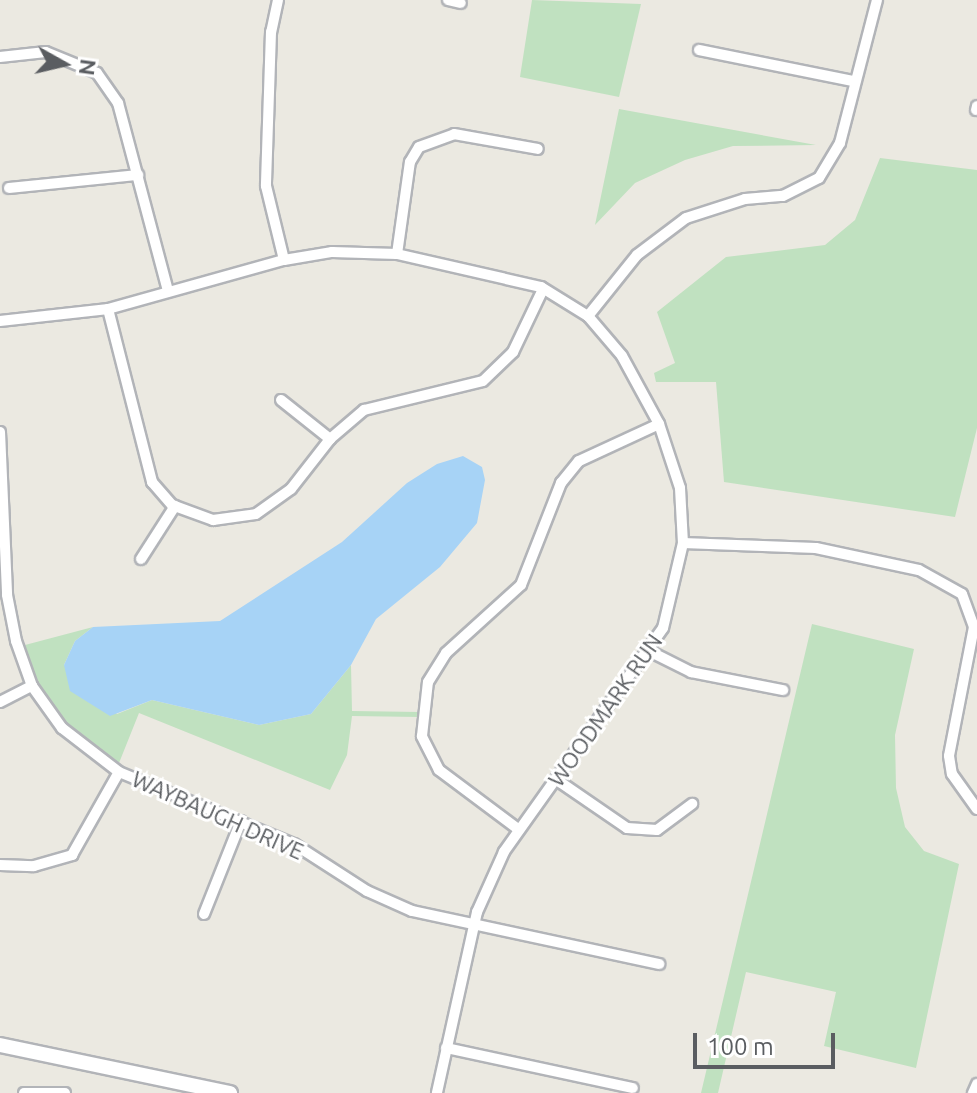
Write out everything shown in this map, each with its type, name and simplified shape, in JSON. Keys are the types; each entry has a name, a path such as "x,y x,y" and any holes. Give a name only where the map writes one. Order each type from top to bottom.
{"main road":[{"path":"0,1045 199,1090 230,1093"}],"street":[{"path":"278,0 271,32 266,186 284,260"},
{"path":"448,0 461,3"},
{"path":"588,316 637,255 686,218 745,199 783,196 819,178 840,143 853,81 877,0"},
{"path":"699,50 853,81"},
{"path":"0,57 46,52 97,73 118,103 168,291"},
{"path":"397,254 410,162 419,147 454,134 538,149"},
{"path":"9,188 138,175"},
{"name":"WOODMARK RUN","path":"0,321 108,309 284,260 332,252 397,254 543,289 588,316 622,356 659,424 680,488 683,543 663,628 651,652 518,829 473,924 437,1093"},
{"path":"108,309 140,453 152,482 175,506 213,520 256,514 291,489 330,439 364,410 483,381 513,352 543,289"},
{"path":"281,400 330,439"},
{"path":"518,829 439,770 422,736 425,690 446,653 521,585 561,483 579,461 659,424"},
{"name":"WAYBAUGH DRIVE","path":"0,432 4,585 16,641 32,686 62,728 119,772 294,844 367,891 412,911 659,964"},
{"path":"141,559 175,506"},
{"path":"683,543 779,542 919,570 946,580 974,613 972,643 949,756 952,774 977,809"},
{"path":"651,652 691,672 783,690"},
{"path":"0,702 32,686"},
{"path":"0,865 34,866 72,855 119,772"},
{"path":"557,780 627,828 657,830 692,804"},
{"path":"204,914 241,821"},
{"path":"446,1048 633,1088"},
{"path":"973,1093 977,1084"},
{"path":"24,1093 65,1093"}],"green space":[{"path":"532,0 641,4 619,97 520,77"},
{"path":"619,109 816,145 733,146 685,160 635,183 595,225"},
{"path":"880,158 977,170 977,428 955,517 724,482 716,382 656,382 654,373 675,363 657,312 726,257 825,245 855,220"},
{"path":"812,624 914,649 895,735 896,788 905,827 924,851 959,864 916,1068 824,1046 836,992 746,972 718,1093 701,1093"},
{"path":"93,627 75,641 64,665 117,714 152,700 259,725 311,714 351,665 352,711 420,712 419,717 352,716 347,755 330,790 139,713 119,763 68,725 37,683 25,645"}],"water":[{"path":"463,456 482,467 485,480 477,523 440,567 376,619 351,665 311,714 259,725 152,700 110,716 70,691 64,665 75,641 93,627 220,621 342,542 407,483 437,464"}]}
